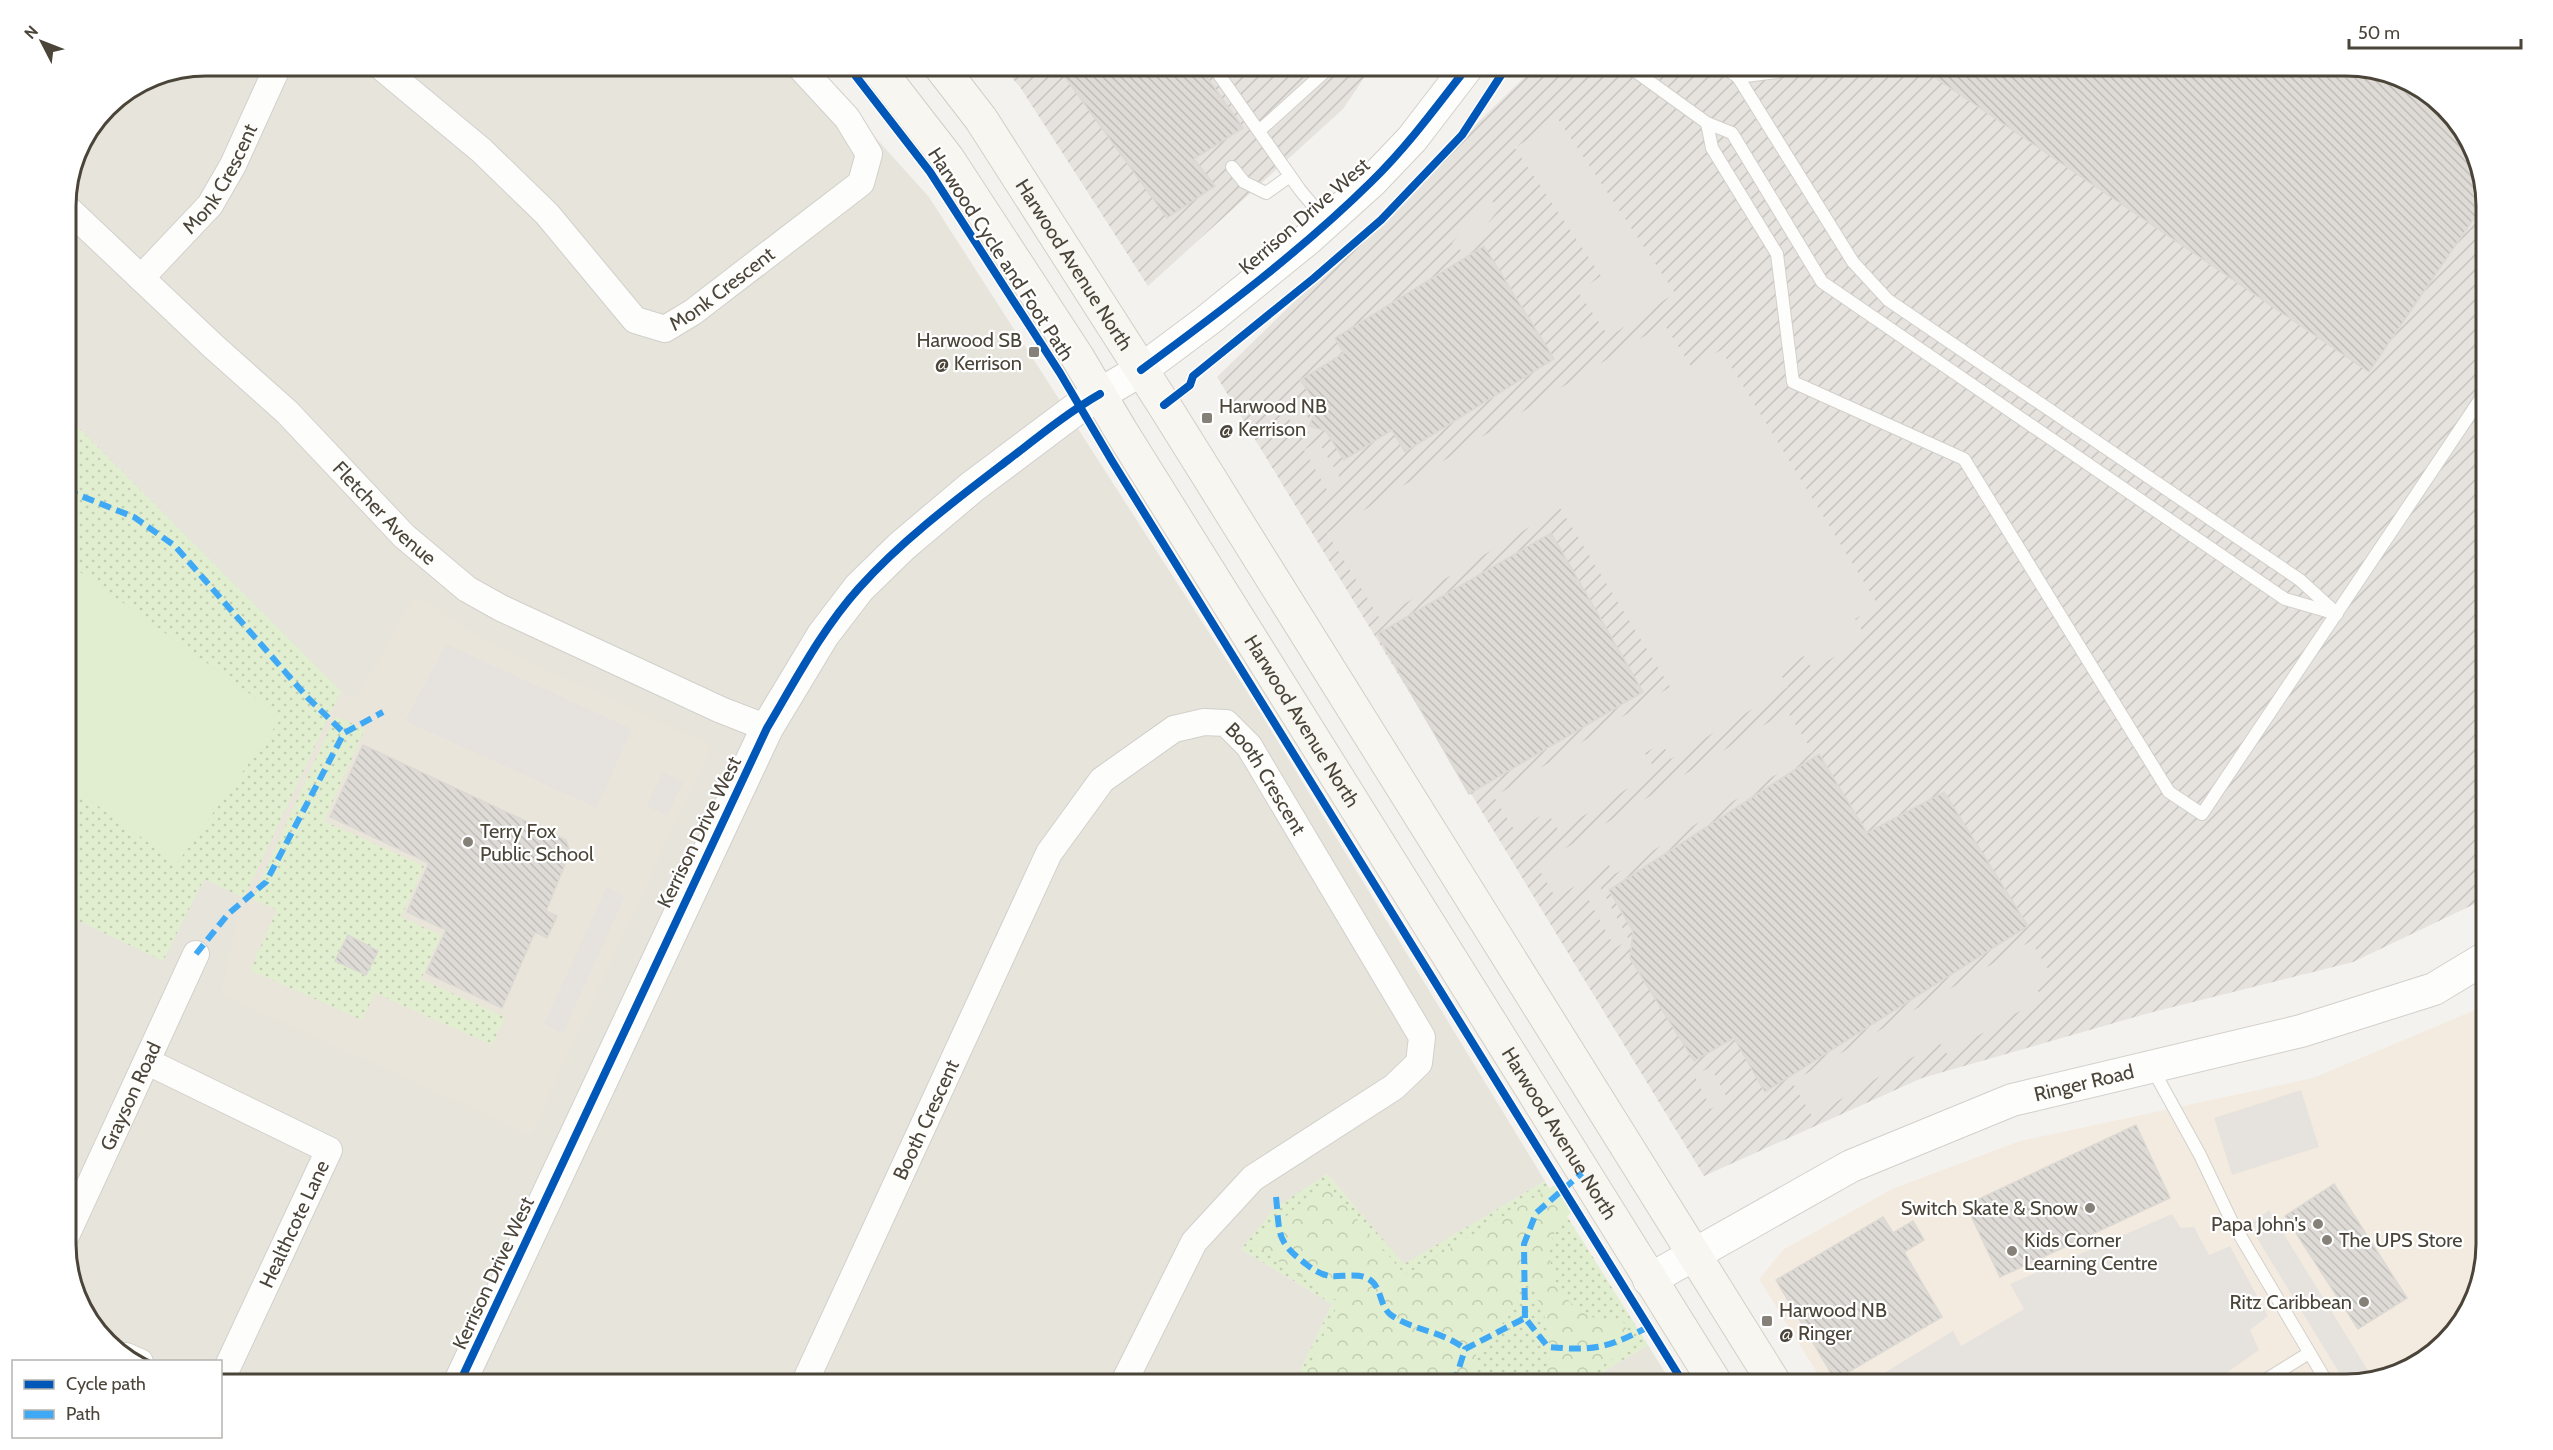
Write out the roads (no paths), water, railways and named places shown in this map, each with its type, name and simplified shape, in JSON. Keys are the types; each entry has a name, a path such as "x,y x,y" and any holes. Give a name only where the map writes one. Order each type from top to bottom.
{"main road":[{"name":"Harwood Avenue North","path":"884,77 948,159 1100,394 1710,1374"},
{"name":"Harwood Avenue North","path":"948,77 981,119 1141,370 1770,1374"}],"street":[{"name":"Kerrison Drive West","path":"464,1374 767,728 822,635 859,588 902,546 972,487 1100,394 1141,370 1208,320 1327,222 1371,182 1412,138 1460,76"},
{"name":"Monk Crescent","path":"141,278 210,205 233,165 273,77"},
{"name":"Monk Crescent","path":"393,77 481,150 547,213 635,320 665,329 693,312 861,183 868,154 847,117 809,77"},
{"name":"Fletcher Avenue","path":"77,217 287,412 404,536 467,589 522,618 721,710 767,728"},
{"name":"Booth Crescent","path":"809,1374 1049,854 1102,780 1174,729 1204,722 1226,723 1249,746 1422,1037 1419,1063 1394,1087 1254,1178 1194,1242 1128,1374"},
{"name":"Grayson Road","path":"77,1213 196,954"},
{"name":"Ringer Road","path":"1649,1280 1851,1166 2012,1100 2301,1031 2434,989 2476,964"},
{"name":"Healthcote Lane","path":"148,1062 329,1149 224,1374"}],"lane":[{"path":"1259,131 1320,76"},
{"path":"1642,76 1707,123 1732,133 1822,282 2285,599 2337,614"},
{"path":"1743,76 1738,77 1853,262 1888,300 2301,580 2337,614"},
{"path":"1220,77 1290,176 1327,222"},
{"path":"1707,123 1712,148 1777,254 1793,382 1964,459 2169,792 2202,814 2476,406"},
{"path":"1232,167 1244,182 1266,193 1290,176"},
{"path":"2151,1067 2200,1155 2232,1222 2322,1374"},
{"path":"2275,1374 2309,1353"}],"place":[{"name":"Harwood SB @ Kerrison","path":"1034,352"},
{"name":"Harwood NB @ Kerrison","path":"1207,418"},
{"name":"Terry Fox Public School","path":"468,842"},
{"name":"Switch Skate & Snow","path":"2090,1208"},
{"name":"Papa John's","path":"2318,1224"},
{"name":"The UPS Store","path":"2327,1240"},
{"name":"Kids Corner Learning Centre","path":"2012,1251"},
{"name":"Ritz Caribbean","path":"2364,1302"},
{"name":"Harwood NB @ Ringer","path":"1767,1321"}]}
